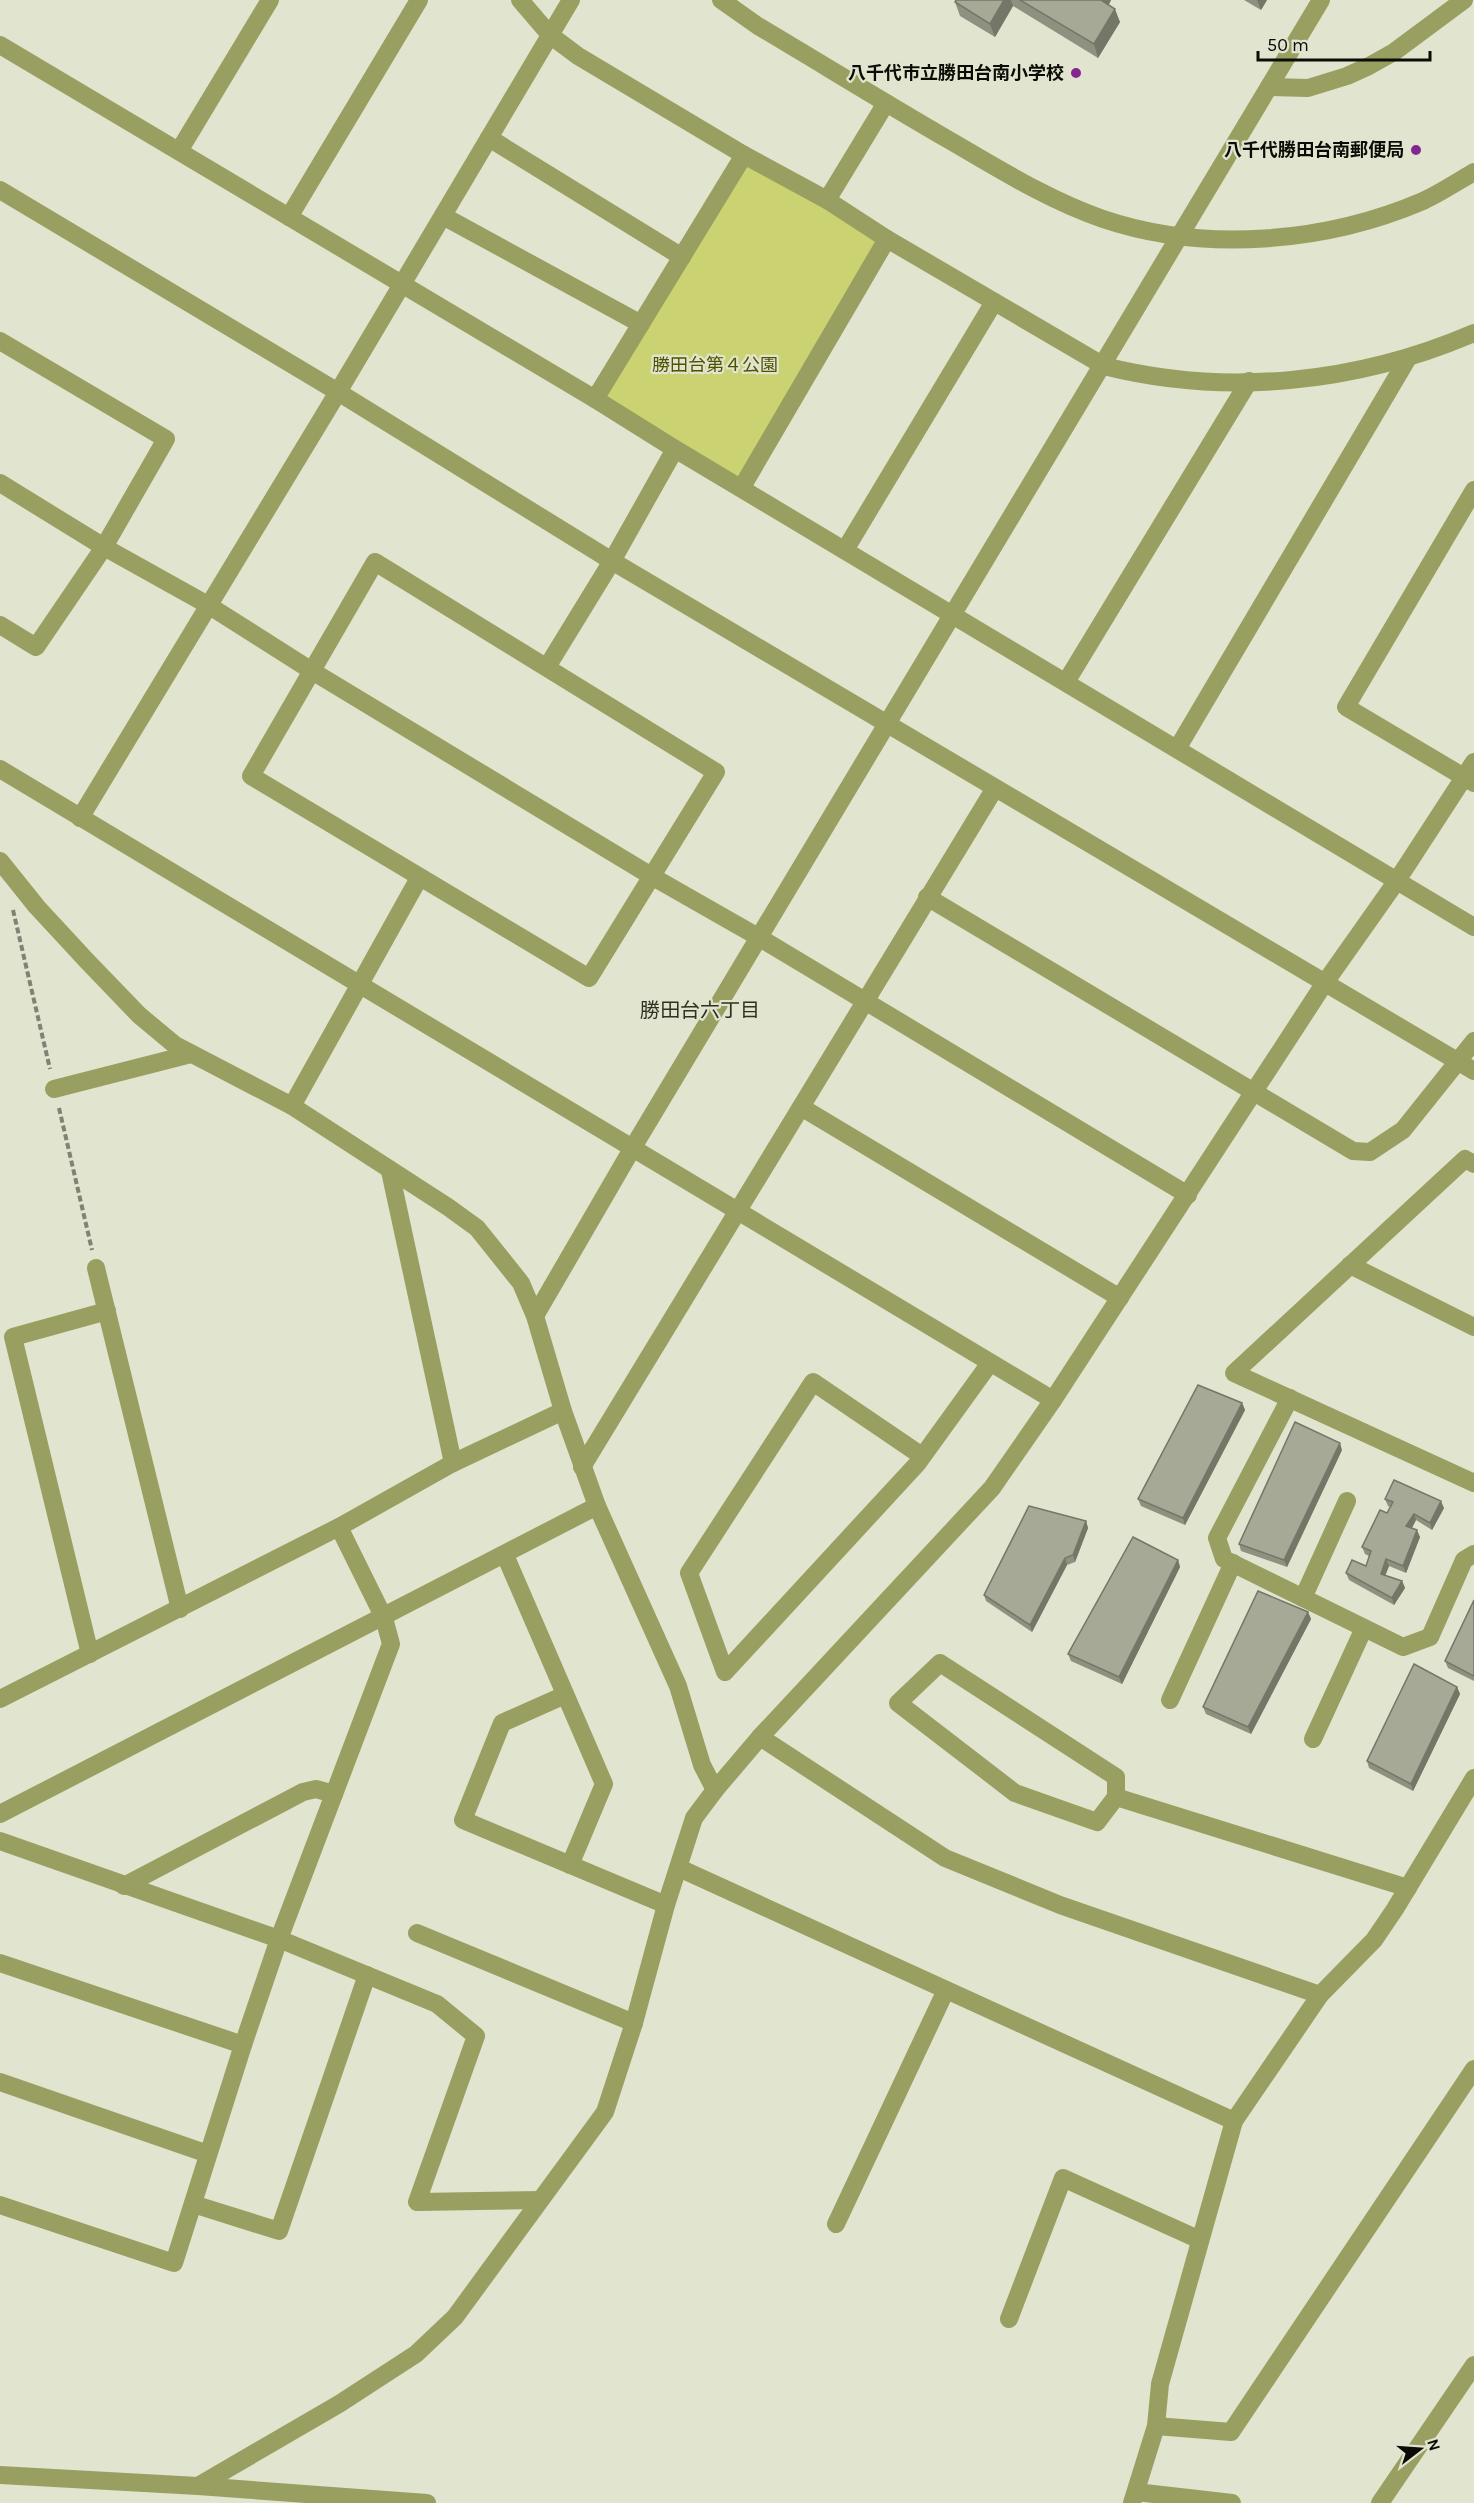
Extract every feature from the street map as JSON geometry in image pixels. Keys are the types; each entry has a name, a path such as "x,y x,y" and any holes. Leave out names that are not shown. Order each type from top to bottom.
{"street":[{"path":"179,151 270,0"},
{"path":"289,217 419,0"},
{"path":"520,0 550,35 578,56 744,155 827,200 1104,366 1170,380 1289,381 1325,376 1408,358 1474,333"},
{"path":"80,818 338,392 571,0"},
{"path":"721,0 759,26 886,103 1035,190 1104,219 1139,229 1179,235 1256,238 1343,228 1424,200 1474,172"},
{"path":"535,1316 632,1149 1104,366 1179,235 1321,0"},
{"path":"1269,87 1308,88 1358,71 1394,52 1464,0"},
{"path":"0,45 1474,927"},
{"path":"827,200 886,103"},
{"path":"489,138 682,256"},
{"path":"595,399 744,155"},
{"path":"0,190 338,392 612,561 1474,1071"},
{"path":"443,216 641,324"},
{"path":"742,487 887,238"},
{"path":"845,550 994,302"},
{"path":"0,341 166,439 104,547 36,647 0,626"},
{"path":"1177,749 1408,358"},
{"path":"1066,682 1249,381"},
{"path":"547,666 612,561 675,449"},
{"path":"0,483 104,547 208,606 653,877 760,938 1188,1194"},
{"path":"1469,781 1346,707 1474,490"},
{"path":"375,562 547,666 716,772 589,978 251,776 375,562"},
{"path":"198,2486 339,2404 416,2354 455,2317 605,2112 634,2023 666,1905 694,1818 760,1737 992,1488 1053,1400 1324,984 1469,781 1474,762"},
{"path":"0,769 1053,1400"},
{"path":"582,1467 994,788"},
{"path":"0,861 37,907 138,1015 175,1045 292,1106 477,1228 521,1283 535,1316 562,1411 582,1467 597,1506 678,1686 702,1765 715,1790"},
{"path":"292,1106 419,878"},
{"path":"927,897 1353,1151 1370,1152 1403,1130 1474,1041"},
{"path":"54,1089 191,1054"},
{"path":"801,1107 1120,1298"},
{"path":"1474,1164 1465,1159 1234,1372 1474,1483"},
{"path":"390,1170 453,1463"},
{"path":"1350,1265 1474,1327"},
{"path":"96,1268 180,1609"},
{"path":"90,1654 13,1337 107,1311"},
{"path":"922,1456 813,1382 689,1573 725,1672 917,1464 990,1363"},
{"path":"1290,1398 1217,1538 1224,1559 1404,1647 1430,1637 1464,1560 1474,1554"},
{"path":"0,1699 339,1527 453,1463 562,1411"},
{"path":"1303,1598 1347,1501"},
{"path":"0,1814 384,1618 597,1506"},
{"path":"0,2205 174,2263 279,1939 391,1644 384,1618 339,1527"},
{"path":"505,1555 604,1784 570,1865"},
{"path":"1170,1701 1233,1563"},
{"path":"1313,1738 1364,1628"},
{"path":"940,1663 1116,1776 1116,1797 1098,1822 1015,1793 898,1703 940,1663"},
{"path":"565,1695 502,1723 463,1820 666,1905"},
{"path":"760,1737 945,1858 1060,1905 1320,1995"},
{"path":"1232,2503 1134,2497 1156,2426 1160,2384 1234,2121 1320,1995 1374,1940 1474,1778"},
{"path":"124,1886 303,1792 316,1789 334,1794"},
{"path":"1116,1797 1408,1888"},
{"path":"0,1841 279,1939 437,2004 476,2036 417,2202 540,2200"},
{"path":"679,1868 1234,2121"},
{"path":"417,1933 634,2023"},
{"path":"0,1963 243,2045"},
{"path":"193,2204 279,2231 367,1975"},
{"path":"836,2224 946,1990"},
{"path":"1156,2426 1231,2432 1474,2069"},
{"path":"0,2082 208,2154"},
{"path":"1009,2319 1063,2178 1200,2240"},
{"path":"1380,2503 1474,2365"},
{"path":"0,2475 198,2486 427,2503"}],"path":[{"path":"12,909 96,1268"}],"green space":[{"name":"勝田台第４公園","path":"744,155 887,239 742,487 595,399"}],"building":[{"path":"956,0 1004,0 990,24 955,2"},
{"path":"1020,0 1101,0 1115,9 1094,44"},
{"path":"1198,1385 1242,1403 1183,1518 1138,1499"},
{"path":"1295,1422 1340,1443 1284,1560 1239,1544"},
{"path":"1394,1480 1441,1501 1430,1523 1414,1514 1406,1526 1417,1530 1403,1566 1386,1559 1381,1574 1402,1581 1392,1598 1346,1573 1352,1560 1366,1566 1371,1551 1362,1547 1380,1510 1387,1513 1393,1502 1385,1499"},
{"path":"1029,1506 1086,1521 1073,1555 1065,1558 1030,1625 984,1595"},
{"path":"1133,1537 1178,1560 1119,1677 1068,1654"},
{"path":"1258,1591 1308,1612 1248,1727 1203,1707"},
{"path":"1474,1600 1474,1676 1445,1661"},
{"path":"1414,1664 1457,1687 1411,1784 1367,1761"}],"place":[{"name":"八千代市立勝田台南小学校","path":"1076,73"},
{"name":"八千代勝田台南郵便局","path":"1416,150"}],"district":[{"name":"勝田台六丁目","path":"700,1010"}]}
